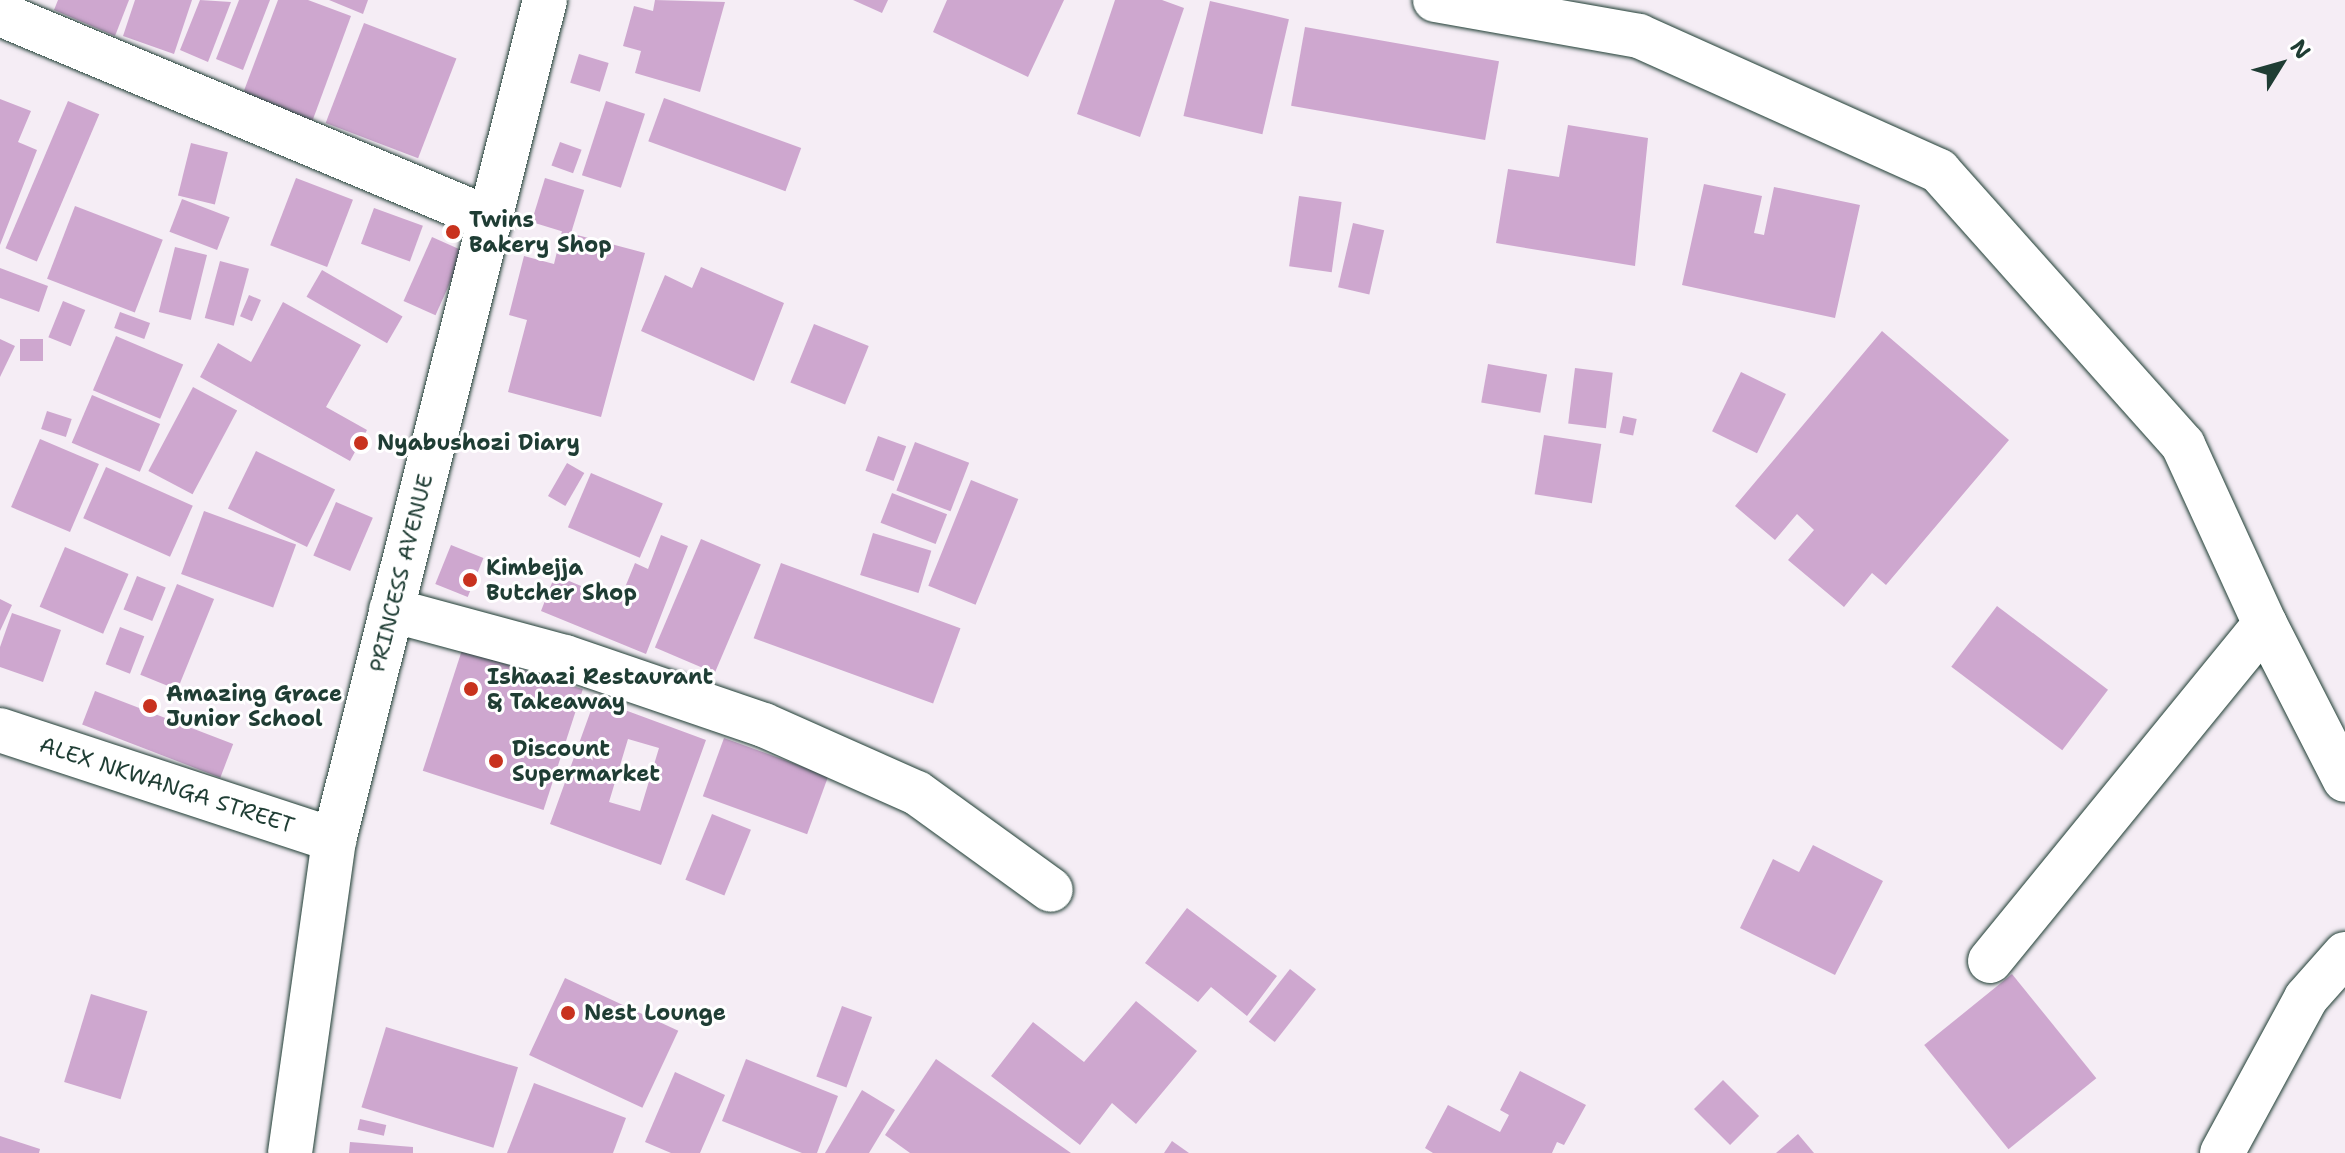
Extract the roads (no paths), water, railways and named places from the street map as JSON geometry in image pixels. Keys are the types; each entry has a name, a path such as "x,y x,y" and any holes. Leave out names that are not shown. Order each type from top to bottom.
{"street":[{"name":"PRINCESS AVENUE","path":"290,1153 334,840 545,0"},
{"path":"1435,0 1644,18 1939,171 2183,445 2265,624 2345,780"},
{"path":"0,14 490,219"},
{"path":"391,610 565,657 764,725 917,793 1051,890"},
{"path":"1990,961 2265,624"},
{"name":"ALEX NKWANGA STREET","path":"0,730 334,840"},
{"path":"2222,1153 2306,998 2345,954"}],"place":[{"name":"Twins Bakery Shop","path":"453,232"},
{"name":"Nyabushozi Diary","path":"361,443"},
{"name":"Kimbejja Butcher Shop","path":"470,580"},
{"name":"Ishaazi Restaurant & Takeaway","path":"471,689"},
{"name":"Amazing Grace Junior School","path":"150,706"},
{"name":"Discount Supermarket","path":"496,761"},
{"name":"Nest Lounge","path":"568,1013"}]}
